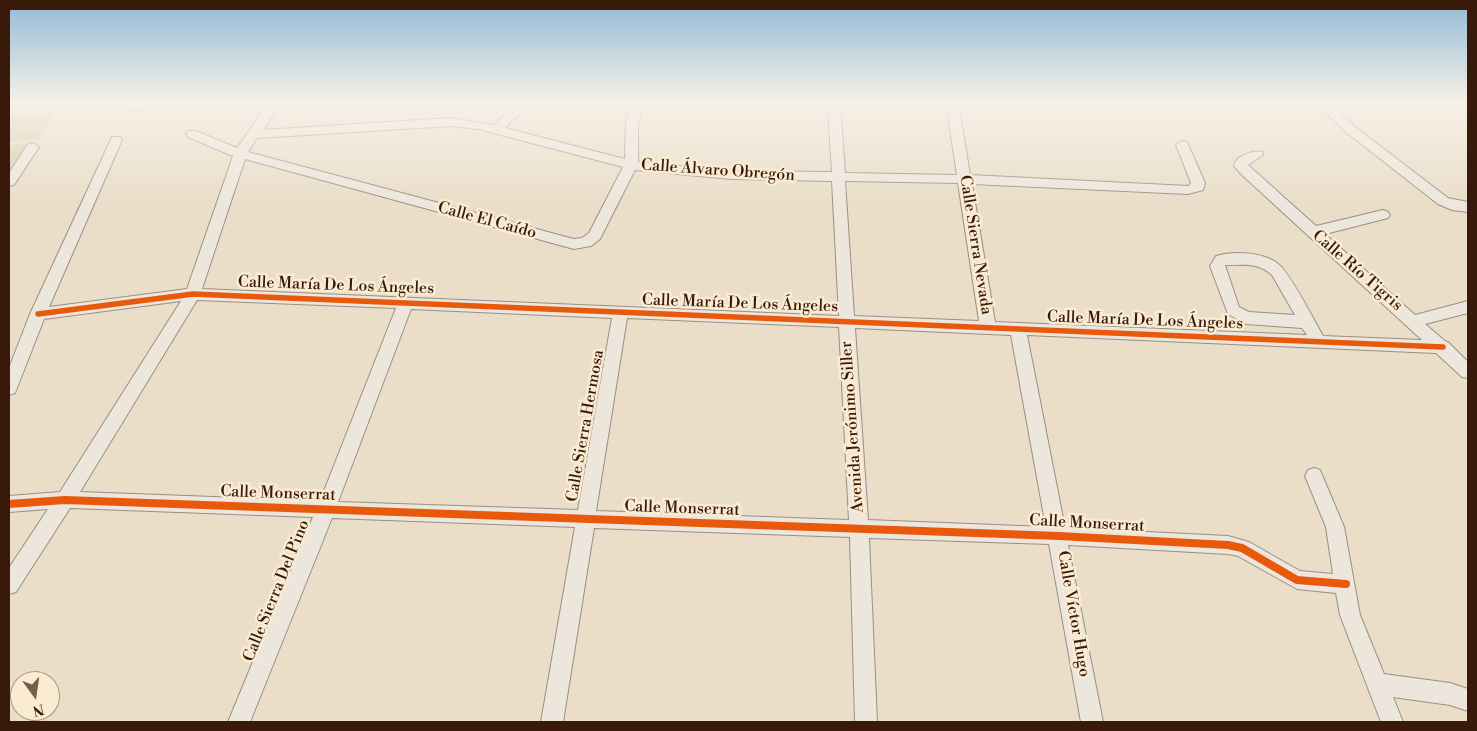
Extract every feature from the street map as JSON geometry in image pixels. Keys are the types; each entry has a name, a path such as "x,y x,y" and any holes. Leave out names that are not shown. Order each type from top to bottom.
{"street":[{"name":"Calle El Caído","path":"197,136 240,154 574,244 587,242 595,236 631,165 632,136"},
{"path":"9,585 65,500 193,294 240,154 253,136"},
{"name":"Calle Álvaro Obregón","path":"520,136 631,165 722,174 964,179 1188,190 1198,187 1198,183 1182,145"},
{"name":"Avenida Jerónimo Siller","path":"836,136 859,529 866,722"},
{"name":"Calle Sierra Nevada","path":"957,136 988,328"},
{"path":"1359,136 1443,201 1452,205 1468,207"},
{"path":"9,388 38,314 116,140"},
{"path":"9,182 33,147"},
{"name":"Calle Río Tigris","path":"1258,155 1241,162 1241,166 1246,172 1443,347 1468,372"},
{"path":"1313,232 1383,215"},
{"path":"1307,322 1246,318 1233,310 1217,266 1222,260 1261,260 1270,264 1277,270 1307,322 1318,342"},
{"name":"Calle María De Los Ángeles","path":"38,314 193,294 1443,347"},
{"name":"Calle Sierra Del Pino","path":"239,722 326,509 406,303"},
{"path":"1414,321 1468,307"},
{"name":"Calle Sierra Hermosa","path":"552,722 584,519 620,313"},
{"name":"Calle Víctor Hugo","path":"1018,329 1059,536 1092,722"},
{"path":"1314,476 1335,527 1350,616 1392,722"},
{"name":"Calle Monserrat","path":"9,504 65,500 1059,536 1234,546 1242,548 1297,580 1346,584"},
{"path":"1378,684 1450,694 1468,700"}],"shaded area":[{"path":"9,136 41,136 39,139 9,142"},
{"path":"27,143 9,173 9,145"}],"cycle path":[{"path":"38,314 193,294 1443,347"},
{"path":"9,504 65,500 1059,536 1228,545 1242,548 1297,580 1346,584"}]}
